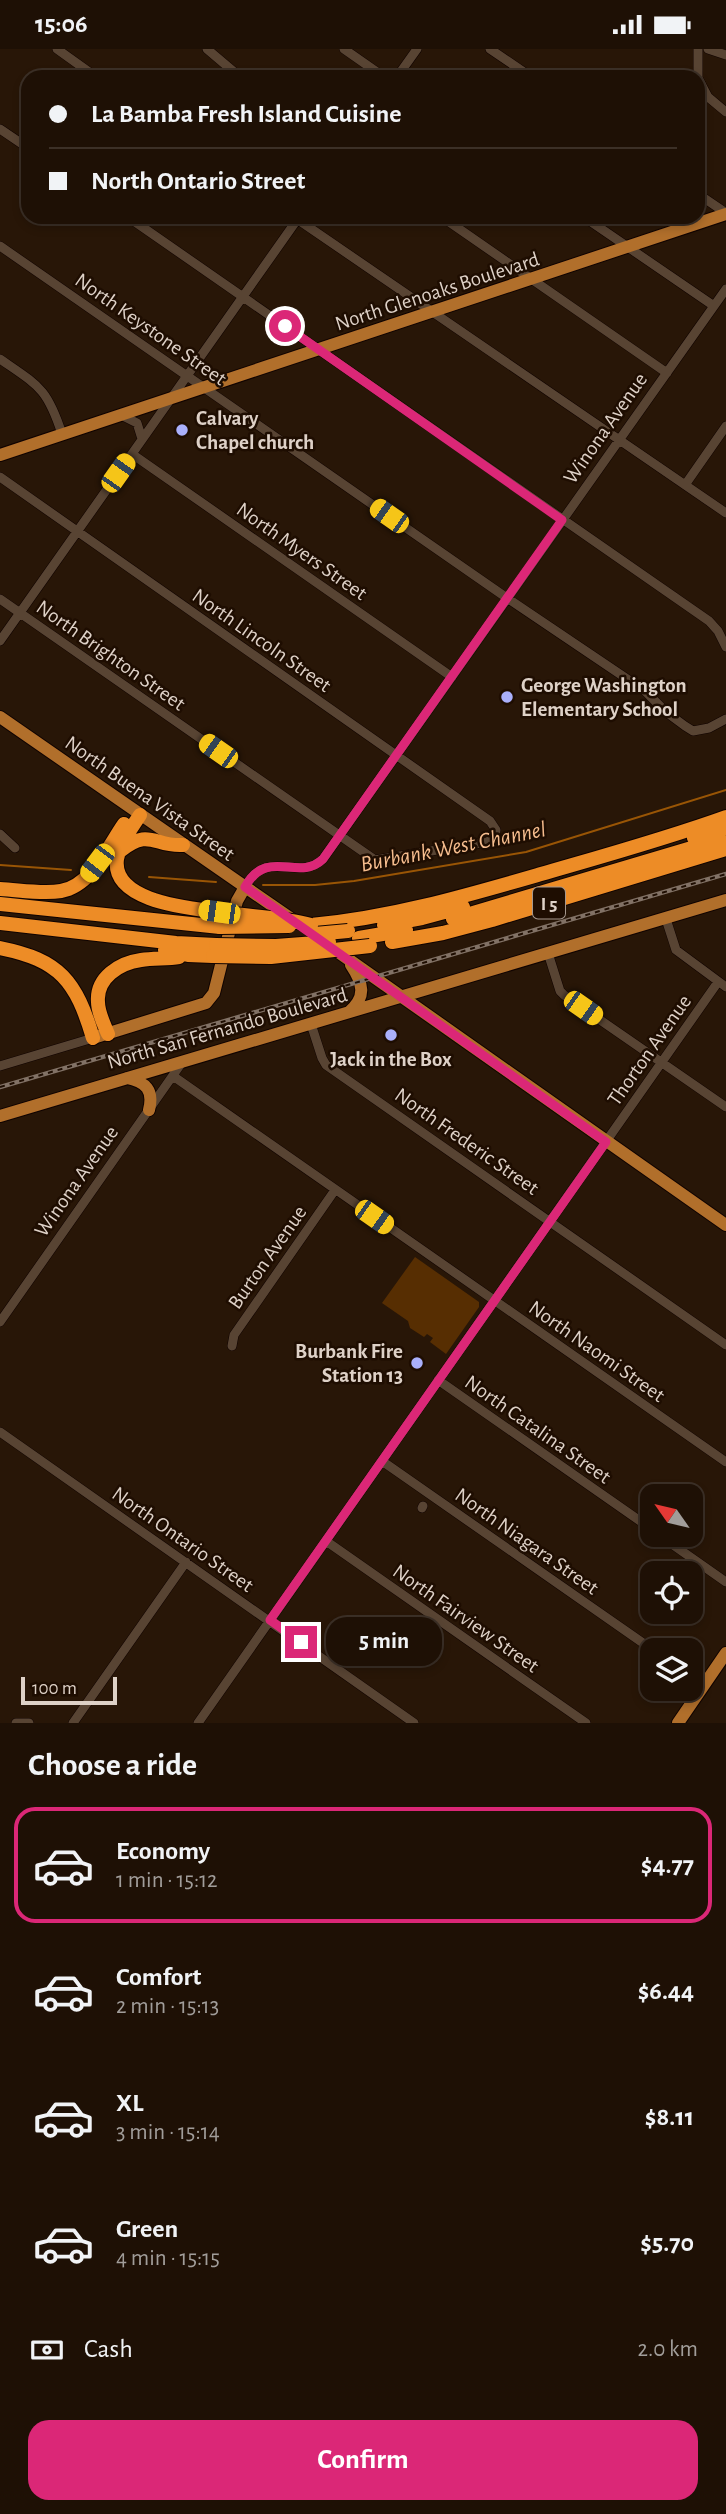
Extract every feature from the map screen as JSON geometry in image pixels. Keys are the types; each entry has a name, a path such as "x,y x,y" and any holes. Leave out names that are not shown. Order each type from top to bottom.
{"highway":[{"path":"136,813 119,852 117,866 121,879 134,892 181,906 251,917 281,917 311,925"},
{"path":"0,889 50,892 71,889 89,875 136,813"},
{"name":"I 5","path":"0,904 216,941 271,957 354,935 399,913 685,832 726,817"},
{"path":"354,935 467,906 726,828"},
{"path":"119,852 130,844 150,838 174,846 183,845"},
{"path":"0,923 176,943 261,937 354,935 444,922 726,838"},
{"name":"I 5","path":"0,931 175,951 187,955 216,941 311,925 354,935 443,933 726,849"},
{"path":"0,913 216,941"},
{"path":"0,949 32,956 60,973 79,997 100,1036"},
{"path":"100,1036 98,1003 103,980 124,964 187,955"}],"main road":[{"name":"North Glenoaks Boulevard","path":"705,220 726,213"},
{"name":"North Glenoaks Boulevard","path":"0,455 694,224"},
{"name":"North Buena Vista Street","path":"0,717 726,1224"},
{"name":"North San Fernando Boulevard","path":"100,1036 206,1003 214,993 237,901 245,887"},
{"name":"North San Fernando Boulevard","path":"0,1116 726,900"},
{"path":"347,959 360,978 363,990 359,1003 348,1013"},
{"path":"127,1078 148,1087 152,1095 149,1110"},
{"path":"678,1723 726,1653"}],"street":[{"path":"57,49 86,70"},
{"path":"207,49 232,70"},
{"path":"344,49 374,70"},
{"path":"402,70 417,49"},
{"path":"490,49 521,70"},
{"path":"698,49 698,70"},
{"path":"708,49 726,55"},
{"path":"705,91 726,112"},
{"path":"0,129 21,143"},
{"path":"705,199 726,213"},
{"path":"138,224 709,621 726,647"},
{"path":"0,641 293,224"},
{"path":"306,224 726,513"},
{"path":"452,224 667,373"},
{"path":"594,224 714,306"},
{"name":"North Keystone Street","path":"0,246 645,691 666,712 694,731 709,728 726,719"},
{"name":"Winona Avenue","path":"245,887 252,875 264,867 318,865 726,289"},
{"path":"0,359 46,395 62,434"},
{"path":"121,415 139,425 142,439"},
{"path":"685,485 726,426"},
{"name":"North Myers Street","path":"132,454 452,677"},
{"name":"North Lincoln Street","path":"0,477 490,821 495,826 496,835"},
{"name":"North Brighton Street","path":"0,599 375,860 487,842 493,840 496,835"},
{"path":"0,834 15,848"},
{"path":"666,919 673,945 680,954 722,984"},
{"path":"548,953 564,995 726,1107"},
{"name":"Thorton Avenue","path":"198,1723 662,1062 722,984"},
{"name":"North Frederic Street","path":"311,1024 321,1058 326,1065 726,1345"},
{"name":"North San Fernando Boulevard","path":"0,1066 100,1036"},
{"name":"Winona Avenue","path":"0,1322 183,1062"},
{"name":"North Naomi Street","path":"173,1076 726,1462"},
{"name":"Burton Avenue","path":"232,1346 234,1335 335,1190"},
{"name":"North Catalina Street","path":"439,1380 640,1521"},
{"name":"North Ontario Street","path":"0,1432 414,1723"},
{"name":"North Niagara Street","path":"382,1461 640,1641"},
{"name":"North Fairview Street","path":"326,1541 586,1723"},
{"path":"676,1547 726,1582"},
{"path":"73,1723 186,1562"},
{"path":"16,1723 29,1723"}],"shaded area":[{"path":"415,1257 479,1302 479,1307 446,1354 430,1342 433,1338 427,1334 424,1337 410,1328 408,1321 382,1303"}],"waterway":[{"name":"Burbank West Channel","path":"263,885 315,885 354,881 526,852 726,790"},
{"name":"Burbank West Channel","path":"0,865 71,870"},
{"name":"Burbank West Channel","path":"149,877 216,882"}],"railway":[{"path":"0,1087 726,874"}],"place":[{"name":"Calvary Chapel church","path":"182,430"},
{"name":"George Washington Elementary School","path":"507,697"},
{"name":"Jack in the Box","path":"391,1035"},
{"name":"Burbank Fire Station 13","path":"417,1363"}],"route":[{"path":"285,326 562,520 318,865 264,867 252,875 245,887 606,1142 270,1620 301,1642"}]}
